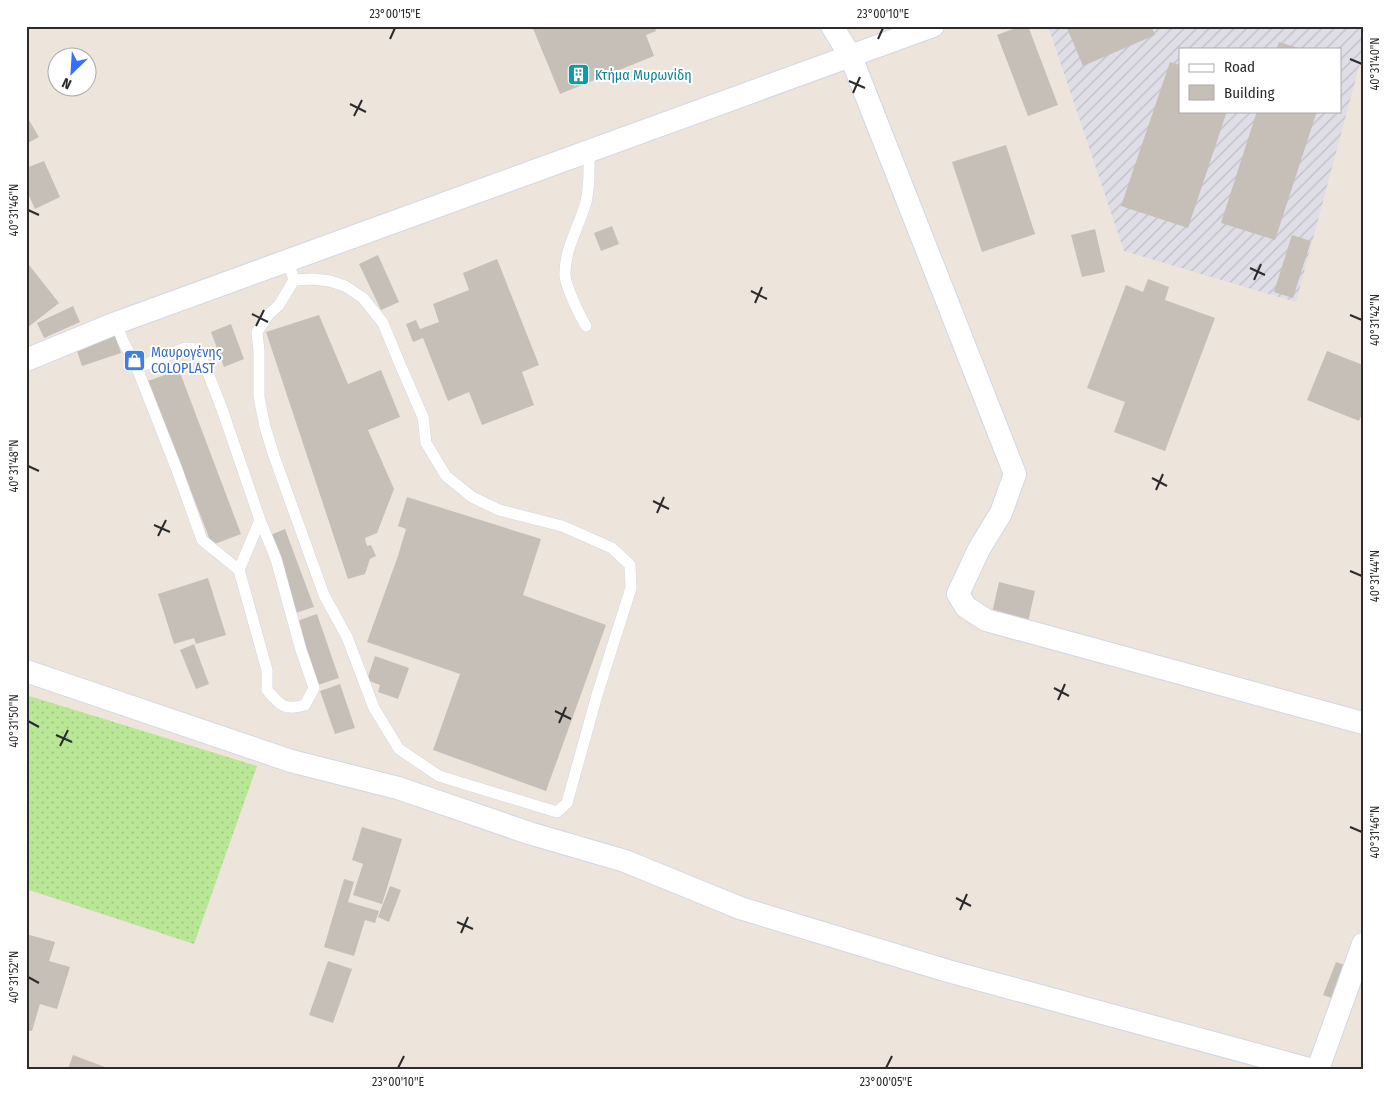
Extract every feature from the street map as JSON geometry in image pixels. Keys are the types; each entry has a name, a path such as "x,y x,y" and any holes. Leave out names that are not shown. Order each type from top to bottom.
{"street":[{"path":"832,26 851,57 1016,474 1001,514 979,549 958,594 966,608 986,620 1363,723"},
{"path":"26,360 116,324 291,271 590,152 933,26"},
{"path":"26,671 291,760 398,788 528,833 626,861 740,908 948,972 1309,1069"},
{"path":"1318,1069 1363,944"}],"lane":[{"path":"586,326 578,313 565,278 566,262 589,188 590,152"},
{"path":"291,271 313,279 330,281 345,286 362,298 383,323 423,417 426,443 446,476 472,497 498,510 562,526 612,548 630,565 631,588 597,695 567,803 557,812 439,776 399,749 374,708 347,637 324,595 274,456 265,427 259,397 257,332 268,315 279,305 291,271"},
{"path":"116,324 137,368 202,540 239,570 267,670 267,690 279,705 295,708 305,705 314,688 301,650 276,559 260,520 205,365 197,349 185,348 137,368"},
{"path":"239,570 260,520"}],"shaded area":[{"path":"1048,26 1363,26 1363,52 1296,302 1124,251"}],"green space":[{"path":"26,695 257,766 194,944 26,889"}],"building":[{"name":"Κτήμα Μυρωνίδη","path":"532,26 655,26 656,31 646,35 654,56 560,94"},
{"path":"1021,26 1028,26 1058,105 1028,116 997,35"},
{"path":"1072,26 1151,26 1155,35 1083,66 1067,28"},
{"path":"1279,42 1298,48 1277,48"},
{"path":"1170,62 1179,65 1179,112 1227,112 1188,228 1121,206"},
{"path":"1257,112 1317,112 1275,240 1221,223"},
{"path":"26,115 39,137 26,144"},
{"path":"1006,145 1035,234 982,252 952,162"},
{"path":"44,161 60,197 35,209 26,189 26,168"},
{"path":"612,226 619,244 601,251 594,233"},
{"path":"1095,229 1105,272 1082,277 1071,235"},
{"path":"1292,235 1311,241 1293,298 1274,292"},
{"path":"378,255 399,302 381,310 359,264"},
{"path":"497,259 539,365 522,372 534,405 482,425 469,392 448,401 423,338 413,342 406,324 416,320 420,329 439,322 433,304 469,290 463,273"},
{"path":"26,261 59,303 27,328 26,327"},
{"path":"1148,279 1169,287 1165,300 1215,318 1165,451 1114,432 1125,402 1087,388 1126,285 1143,292"},
{"path":"73,306 80,322 44,338 37,323"},
{"path":"319,315 348,384 381,370 400,417 368,430 394,489 377,533 365,538 367,546 371,545 376,556 370,559 365,574 348,579 266,332"},
{"path":"231,324 244,359 224,367 211,332"},
{"path":"114,332 121,353 82,366 75,345"},
{"path":"1327,351 1363,365 1363,412 1359,421 1307,400"},
{"path":"179,370 241,534 212,545 148,381"},
{"path":"407,497 541,539 523,595 606,625 546,791 433,750 460,674 367,642 406,529 398,526"},
{"path":"285,529 314,607 296,613 268,536"},
{"path":"208,578 226,635 196,644 194,638 174,644 158,594"},
{"path":"999,582 1035,591 1028,622 992,613"},
{"path":"317,614 339,678 318,685 297,621"},
{"path":"194,644 209,684 196,689 180,650"},
{"path":"375,656 409,668 398,699 378,692 380,685 367,680"},
{"path":"340,684 355,728 335,734 320,691"},
{"path":"362,827 402,839 382,904 353,895 363,864 352,860"},
{"path":"344,879 354,882 348,902 379,911 375,923 365,920 354,956 324,947"},
{"path":"390,886 401,890 389,922 378,917"},
{"path":"26,934 55,942 49,961 70,967 57,1009 40,1004 32,1031 26,1030"},
{"path":"328,961 352,969 333,1023 309,1015"},
{"path":"1336,962 1350,967 1337,1000 1323,995"},
{"path":"73,1055 110,1069 68,1069"}],"place":[{"name":"Κτήμα Μυρωνίδη","path":"579,75"},
{"name":"Μαυρογένης COLOPLAST","path":"135,360"}]}
